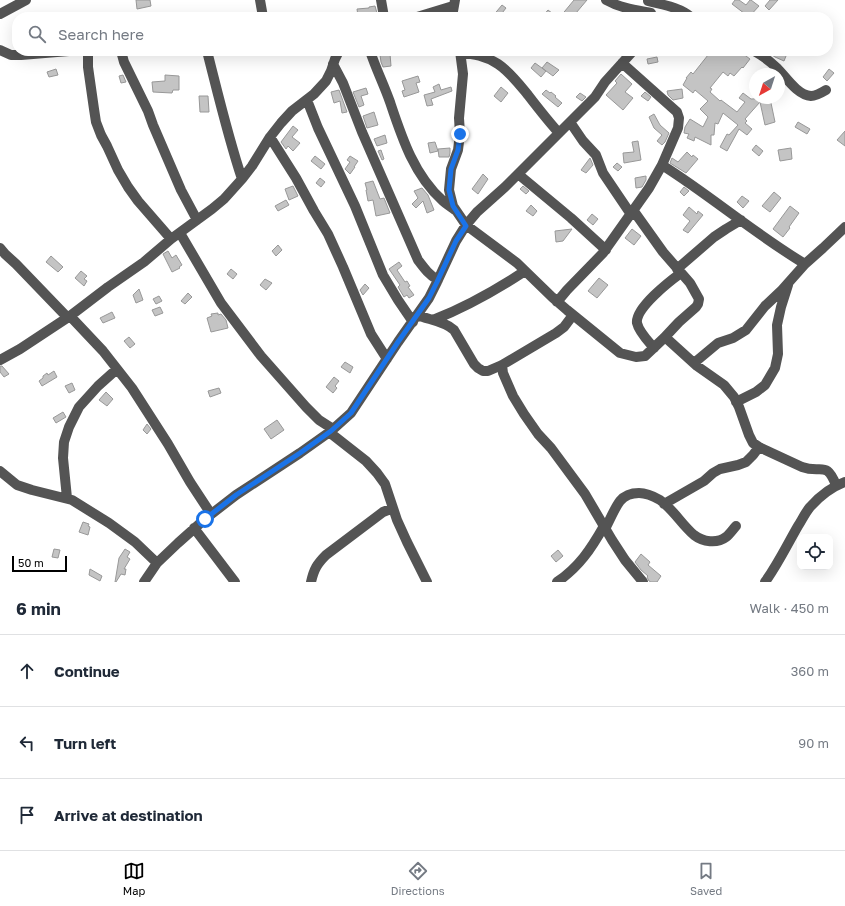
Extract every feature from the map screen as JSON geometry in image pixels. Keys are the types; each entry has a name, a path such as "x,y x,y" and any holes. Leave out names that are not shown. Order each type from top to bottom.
{"street":[{"path":"0,14 26,0"},
{"path":"260,0 262,12"},
{"path":"381,0 383,12"},
{"path":"606,0 614,5 641,12"},
{"path":"650,12 648,1 672,6 683,12"},
{"path":"430,12 454,3"},
{"path":"0,50 12,54"},
{"path":"88,56 88,67 96,122 101,135 128,187 138,201 171,239"},
{"path":"122,56 148,111 181,190 197,220"},
{"path":"208,56 214,82 242,179"},
{"path":"0,360 20,349 144,262 171,239 224,199 242,179 270,137 292,111 314,94 326,81 337,56"},
{"path":"372,56 390,101 397,125 418,171 444,202 455,210"},
{"path":"461,56 463,74 460,134 458,150 451,169 449,190 455,210 466,226 513,260 557,302 620,353 636,358 645,356 696,307 699,302 699,298 694,289 607,181 599,166 596,155 583,141 570,122"},
{"path":"480,56 497,63 506,71 518,83 559,134"},
{"path":"144,582 157,563 211,514 236,495 300,453 351,413 429,298 456,241 466,226 477,212 518,174 595,97 605,82 628,56"},
{"path":"763,56 778,69 786,80 803,93 810,96 817,95 826,90"},
{"path":"557,302 606,250 649,188 662,165 678,128 679,118 677,112 650,90 622,63"},
{"path":"334,64 418,260 424,269 432,277 438,280"},
{"path":"307,100 318,128 355,206 383,275 398,300 415,318 433,320 450,326 454,330 474,364 483,371 488,371 502,365 556,333 564,327 573,315"},
{"path":"270,137 296,178 328,234 371,334 387,359"},
{"path":"662,165 788,254 805,264"},
{"path":"518,174 571,218 606,250"},
{"path":"654,348 636,321 642,307 714,237 741,220"},
{"path":"694,363 718,343 733,338 746,330 765,306 781,291 805,264 845,227"},
{"path":"180,233 221,302 261,356 306,407 366,461 377,473 384,484 407,542 427,582"},
{"path":"0,248 103,351 144,406 211,514"},
{"path":"433,320 455,311 525,271"},
{"path":"736,402 765,386 775,368 778,354 777,325 781,307 790,281"},
{"path":"665,337 694,363 724,385 734,397 753,443 808,469 827,470 841,483 820,497 809,509 765,582"},
{"path":"502,365 503,373 513,396 524,414 585,494 620,553 643,582"},
{"path":"67,498 63,458 64,442 69,427 79,407 98,386 117,369"},
{"path":"664,504 704,481 713,473 746,462 759,447"},
{"path":"0,471 17,485 72,500 109,523 135,542 157,563"},
{"path":"562,581 580,563 620,501 624,497 632,494 640,493 651,495 660,500 694,535 701,540 719,541 726,537 736,526"},
{"path":"311,582 314,570 318,563 326,555 384,512 393,508"},
{"path":"194,528 235,582"}],"building":[{"path":"136,0 150,0 151,6 137,9"},
{"path":"574,0 587,0 577,12 564,12"},
{"path":"735,0 739,0 746,5 751,0 759,6 754,12 742,12 732,4"},
{"path":"770,0 778,0 769,10 765,6"},
{"path":"502,5 506,8 503,12 496,12"},
{"path":"375,6 377,12 357,12 357,9"},
{"path":"380,56 390,56 391,66 383,67"},
{"path":"707,56 746,56 750,59 734,76 730,73 728,76 723,72 710,88 712,89 710,92 720,101 721,100 737,112 745,102 739,98 743,93 749,98 749,104 758,104 745,119 747,121 745,123 752,129 747,135 739,129 727,151 720,147 727,134 729,135 738,125 723,113 718,124 715,123 714,135 711,135 711,145 695,137 694,141 687,138 689,134 684,133 685,127 690,119 703,127 708,117 700,109 708,101 695,90 693,93 683,85 691,72 693,74"},
{"path":"774,56 786,56 784,61"},
{"path":"657,57 658,62 648,64 647,59"},
{"path":"547,62 559,70 553,76 542,68"},
{"path":"535,63 546,71 541,77 531,68"},
{"path":"56,69 58,75 49,77 47,72"},
{"path":"829,69 834,73 827,81 823,77"},
{"path":"621,74 632,84 625,92 633,98 623,110 606,95 617,83 615,81"},
{"path":"123,75 126,82 121,83 119,76"},
{"path":"165,75 179,76 179,90 173,90 172,93 153,92 152,82 165,81"},
{"path":"418,76 420,82 416,83 419,92 404,97 402,91 405,90 402,81"},
{"path":"439,84 441,90 451,87 452,91 431,99 433,105 427,106 424,95 435,92 433,87"},
{"path":"501,87 508,93 501,102 494,96"},
{"path":"366,88 368,94 361,96 364,105 359,107 353,92"},
{"path":"682,89 683,98 673,100 668,95 667,91"},
{"path":"339,90 347,112 342,113 340,101 334,103 331,92"},
{"path":"546,90 556,96 555,97 562,103 558,107 542,94"},
{"path":"645,92 651,97 648,101 641,96"},
{"path":"580,93 586,97 582,101 576,97"},
{"path":"199,96 208,96 209,112 200,112"},
{"path":"760,104 771,104 775,122 765,125"},
{"path":"374,112 378,125 367,128 363,116"},
{"path":"654,114 660,125 669,133 662,145 657,141 662,135 654,128 649,117"},
{"path":"798,122 810,129 807,134 795,127"},
{"path":"293,126 298,130 292,137 300,143 293,151 288,146 286,149 281,142"},
{"path":"845,131 845,146 837,140"},
{"path":"385,135 387,143 377,146 374,139"},
{"path":"638,141 641,160 624,163 623,153 634,152 632,142"},
{"path":"435,142 438,151 430,153 428,143"},
{"path":"756,145 763,151 759,156 752,150"},
{"path":"450,148 449,157 439,157 438,149"},
{"path":"791,148 792,159 780,161 778,150"},
{"path":"381,150 384,159 382,160 378,151"},
{"path":"687,152 692,157 693,155 698,159 686,173 670,163 672,158 678,162"},
{"path":"315,156 325,164 321,169 311,161"},
{"path":"350,156 358,161 350,174 345,169 350,162 347,160"},
{"path":"590,158 593,165 586,173 581,170"},
{"path":"617,163 622,167 618,171 613,167"},
{"path":"483,174 488,179 478,194 472,189"},
{"path":"646,176 646,180 642,187 636,188 635,178"},
{"path":"320,178 325,182 321,187 316,183"},
{"path":"373,181 380,199 384,198 390,213 376,216 373,200 368,201 365,183"},
{"path":"293,186 298,196 289,200 285,189"},
{"path":"523,186 529,191 526,194 520,189"},
{"path":"684,187 689,191 684,196 680,192"},
{"path":"422,188 428,195 434,210 427,213 423,201 416,208 412,204 418,198 414,191"},
{"path":"774,192 781,198 770,212 762,206"},
{"path":"742,196 749,201 743,208 737,202"},
{"path":"286,200 289,205 278,211 275,206"},
{"path":"531,205 537,211 533,216 526,211"},
{"path":"790,206 799,213 783,237 773,229"},
{"path":"689,207 697,214 698,211 703,215 688,233 683,230 690,221 683,215"},
{"path":"592,214 598,219 593,225 587,220"},
{"path":"572,229 563,241 556,242 555,231"},
{"path":"632,229 641,236 634,245 625,238"},
{"path":"278,245 282,250 276,256 272,251"},
{"path":"168,251 172,258 176,255 182,265 179,267 180,268 172,272 163,254"},
{"path":"51,256 63,267 58,272 46,262"},
{"path":"399,262 402,266 397,270 405,282 407,281 410,286 408,287 414,295 409,298 407,295 404,297 398,287 400,285 389,269"},
{"path":"231,269 237,274 233,279 227,274"},
{"path":"81,271 87,276 84,279 87,281 84,286 75,278"},
{"path":"599,278 608,285 597,298 588,291"},
{"path":"265,279 272,283 266,290 260,285"},
{"path":"365,284 369,288 363,295 360,290"},
{"path":"139,289 143,300 136,303 133,295"},
{"path":"188,293 192,297 185,304 181,301"},
{"path":"159,296 162,301 156,304 153,299"},
{"path":"160,307 163,313 155,316 152,310"},
{"path":"112,312 115,318 103,323 100,318"},
{"path":"218,313 218,315 221,314 226,320 228,328 211,332 207,318 212,316 211,314"},
{"path":"129,337 135,344 130,348 124,341"},
{"path":"345,362 353,367 350,373 341,367"},
{"path":"0,366 2,366 9,374 4,377 0,372"},
{"path":"54,371 57,377 42,386 39,381 43,378 43,376"},
{"path":"334,377 339,381 335,386 337,388 333,393 326,387"},
{"path":"72,383 75,390 69,393 65,386"},
{"path":"219,388 221,393 210,397 208,391"},
{"path":"106,392 113,399 107,406 99,400"},
{"path":"63,412 66,417 56,423 53,418"},
{"path":"277,420 284,430 271,439 264,429"},
{"path":"147,424 151,429 147,434 143,430"},
{"path":"83,522 89,524 88,526 90,527 88,535 79,532"},
{"path":"54,549 60,550 58,558 52,557"},
{"path":"125,549 130,552 127,557 130,559 124,569 126,569 125,575 121,574 115,582 119,558"},
{"path":"558,550 563,556 556,562 551,556"},
{"path":"641,554 650,562 648,565 661,576 657,582 649,581 648,576 635,562"},
{"path":"90,569 102,576 100,581 89,575"}],"route":[{"path":"205,519 236,495 331,431 351,413 398,342 414,321 429,298 456,241 466,226 453,206 449,190 451,169 458,150 460,134"}]}
